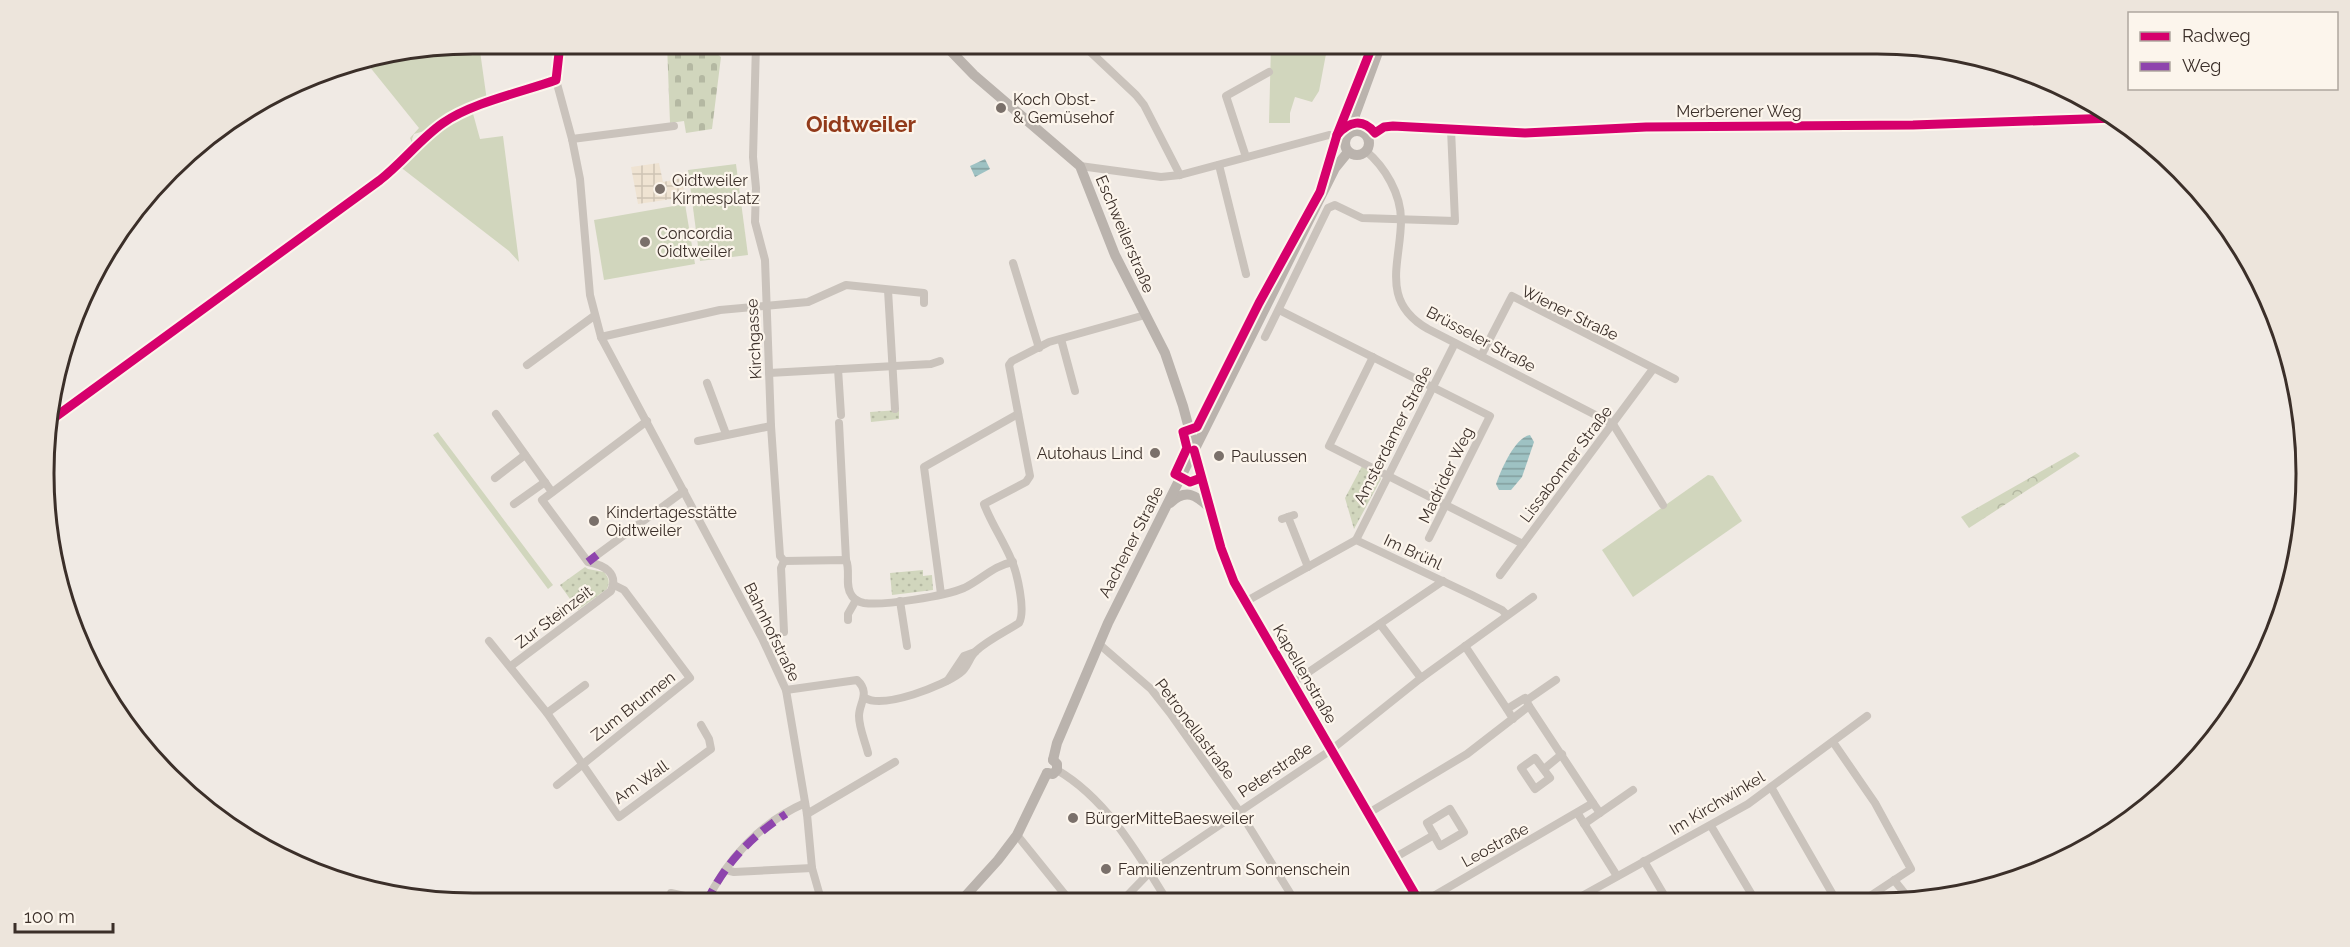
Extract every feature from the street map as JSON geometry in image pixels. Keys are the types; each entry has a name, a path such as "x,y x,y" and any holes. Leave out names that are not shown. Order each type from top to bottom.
{"main road":[{"name":"Eschweilerstraße","path":"954,54 974,75 1080,166 1115,255 1165,353 1185,412 1194,450"},
{"path":"1352,131 1363,133 1368,138 1369,145 1360,155 1348,152 1345,145 1352,131 1358,106 1377,54"},
{"name":"Aachener Straße","path":"968,893 1017,835 1052,768 1058,743 1099,644 1335,168 1348,152"},
{"path":"1185,412 1195,420 1209,420"},
{"name":"Kapellenstraße","path":"1194,450 1221,548 1234,582 1414,893"},
{"path":"1165,508 1178,496 1185,494 1198,497 1210,508"}],"street":[{"name":"Bahnhofstraße","path":"559,54 556,80 580,179 590,295 594,316 601,337 762,638 786,690 807,814 812,868 819,893"},
{"name":"Kirchgasse","path":"756,54 753,157 756,188 755,222 765,260 771,426 780,556 784,561 781,568 784,632"},
{"path":"1093,54 1137,95 1180,175"},
{"path":"1246,157 1226,96 1269,72"},
{"path":"475,108 556,80"},
{"name":"Merberener Weg","path":"1368,138 1384,128 1393,126 1525,133 1646,127 1913,125 2100,119"},
{"path":"572,139 674,126"},
{"path":"1265,338 1328,208 1335,205 1362,218 1455,221 1451,129"},
{"path":"1080,166 1161,177 1180,175 1329,135 1352,131"},
{"name":"Brüsseler Straße","path":"1366,151 1386,173 1396,194 1401,219 1396,258 1396,282 1405,309 1420,324 1613,424"},
{"path":"1219,165 1246,274"},
{"path":"1013,263 1039,348"},
{"path":"601,337 720,310 808,303 846,285 924,293 924,303"},
{"path":"888,290 895,410"},
{"name":"Wiener Straße","path":"1481,356 1512,296 1675,379"},
{"path":"1279,310 1433,386"},
{"path":"865,698 878,702 915,694 948,680 964,656 975,652 1019,623 1022,618 1022,607 1013,562 995,531 984,504 1026,482 1030,476 1009,365 1012,361 1049,342 1144,315"},
{"path":"526,365 594,316"},
{"path":"1061,339 1075,391"},
{"name":"Amsterdamer Straße","path":"1356,540 1455,343"},
{"path":"1373,357 1329,446 1523,544"},
{"path":"769,373 931,364 940,361"},
{"path":"838,369 846,560 849,590 856,600 868,603 941,594 965,587 1003,564 1013,562"},
{"name":"Lissabonner Straße","path":"1500,575 1653,369"},
{"path":"707,383 726,434"},
{"name":"Madrider Weg","path":"1429,538 1490,416 1433,386"},
{"path":"496,414 552,492 647,421"},
{"path":"941,594 924,468 1018,414"},
{"path":"1613,424 1663,505"},
{"path":"698,441 771,426"},
{"path":"495,478 525,455"},
{"path":"514,504 545,482"},
{"path":"597,555 684,491"},
{"name":"Zur Steinzeit","path":"511,666 611,591 614,585 609,570 601,564 588,562 542,500 552,492"},
{"path":"1288,517 1308,567"},
{"path":"1245,602 1356,540"},
{"name":"Im Brühl","path":"1356,540 1502,610 1507,615"},
{"path":"784,561 846,560"},
{"path":"1294,682 1443,581"},
{"name":"Zum Brunnen","path":"582,763 643,718 659,702 690,678 624,590 614,585"},
{"name":"Peterstraße","path":"1129,893 1149,872 1331,750 1421,678 1533,597"},
{"path":"848,620 848,614 856,600"},
{"path":"900,600 907,645"},
{"path":"1380,624 1421,678"},
{"name":"Zur Steinzeit","path":"489,640 547,713 582,763"},
{"name":"Petronellastraße","path":"1099,644 1151,689 1191,741 1240,812 1290,893"},
{"path":"1465,646 1513,719"},
{"path":"786,690 852,680 861,684 865,698 859,714 868,753"},
{"path":"1367,814 1467,754 1513,719 1556,680"},
{"path":"547,713 585,685"},
{"path":"1507,709 1525,698 1600,813"},
{"name":"Im Kirchwinkel","path":"1587,893 1748,804 1867,716"},
{"name":"Am Wall","path":"582,763 619,817 711,749 709,739 701,725"},
{"path":"1833,742 1875,803 1911,868 1874,893"},
{"path":"1544,769 1562,754"},
{"path":"807,814 895,762"},
{"path":"556,785 582,763"},
{"path":"1052,768 1080,785 1098,803 1162,893"},
{"path":"1771,787 1832,893"},
{"path":"1584,824 1633,790"},
{"path":"712,893 748,841 773,822 805,803"},
{"name":"Leostraße","path":"1439,893 1578,814 1593,803"},
{"path":"1450,809 1464,832 1440,846 1434,835 1427,823 1450,809"},
{"path":"1578,814 1617,876"},
{"path":"1711,826 1751,893"},
{"path":"1017,835 1064,893"},
{"path":"1394,858 1434,835"},
{"path":"1644,861 1663,893"},
{"path":"726,870 734,872 812,868"},
{"path":"1894,880 1904,892"}],"green space":[{"path":"480,54 487,101 450,117 431,129 414,134 412,139 414,148 410,138 419,128 370,67 419,58"},
{"path":"667,54 717,54 721,57 712,129 686,133 684,121 670,123"},
{"path":"1271,54 1326,54 1319,91 1312,102 1295,97 1290,113 1290,123 1269,123"},
{"path":"472,110 480,139 503,136 519,262 509,251 399,166 440,127"},
{"path":"736,164 748,255 700,261 688,170"},
{"name":"Concordia Oidtweiler","path":"685,204 695,264 604,280 594,220"},
{"path":"899,410 899,419 871,422 870,412"},
{"path":"438,432 553,585 548,589 433,435"},
{"path":"2075,452 2080,456 1969,528 1961,517"},
{"path":"1362,466 1379,474 1381,479 1354,529 1345,498"},
{"path":"1708,475 1713,476 1742,521 1633,597 1602,550"},
{"path":"585,567 604,572 608,578 608,584 607,589 578,610 560,585"},
{"path":"923,570 923,576 932,575 933,590 892,595 890,573"}],"shaded area":[{"name":"Oidtweiler Kirmesplatz","path":"659,163 663,182 682,178 685,197 638,204 631,167"}],"water":[{"path":"985,159 990,169 975,177 970,166"},
{"path":"1530,435 1534,442 1522,477 1511,490 1499,490 1496,484 1509,455 1524,437"}],"marked path":[{"path":"588,562 597,555"},
{"path":"711,893 739,853 761,832 786,814"}],"cycle path":[{"path":"59,414 380,180 443,123 482,104 556,80 559,54"},
{"path":"1201,478 1190,482 1175,474 1187,448 1183,432 1197,427 1259,303 1320,192 1337,135 1369,54"},
{"path":"1337,135 1346,127 1356,123 1366,125 1375,133 1384,127 1393,126 1525,133 1646,127 1913,125 2100,119"},
{"path":"1194,450 1221,548 1234,582 1414,893"}],"place":[{"name":"Koch Obst- & Gemüsehof","path":"1001,108"},
{"name":"Oidtweiler Kirmesplatz","path":"660,189"},
{"name":"Concordia Oidtweiler","path":"645,242"},
{"name":"Autohaus Lind","path":"1155,453"},
{"name":"Paulussen","path":"1219,456"},
{"name":"Kindertagesstätte Oidtweiler","path":"594,521"},
{"name":"BürgerMitteBaesweiler","path":"1073,818"},
{"name":"Familienzentrum Sonnenschein","path":"1106,869"}],"district":[{"name":"Oidtweiler","path":"861,124"}]}
